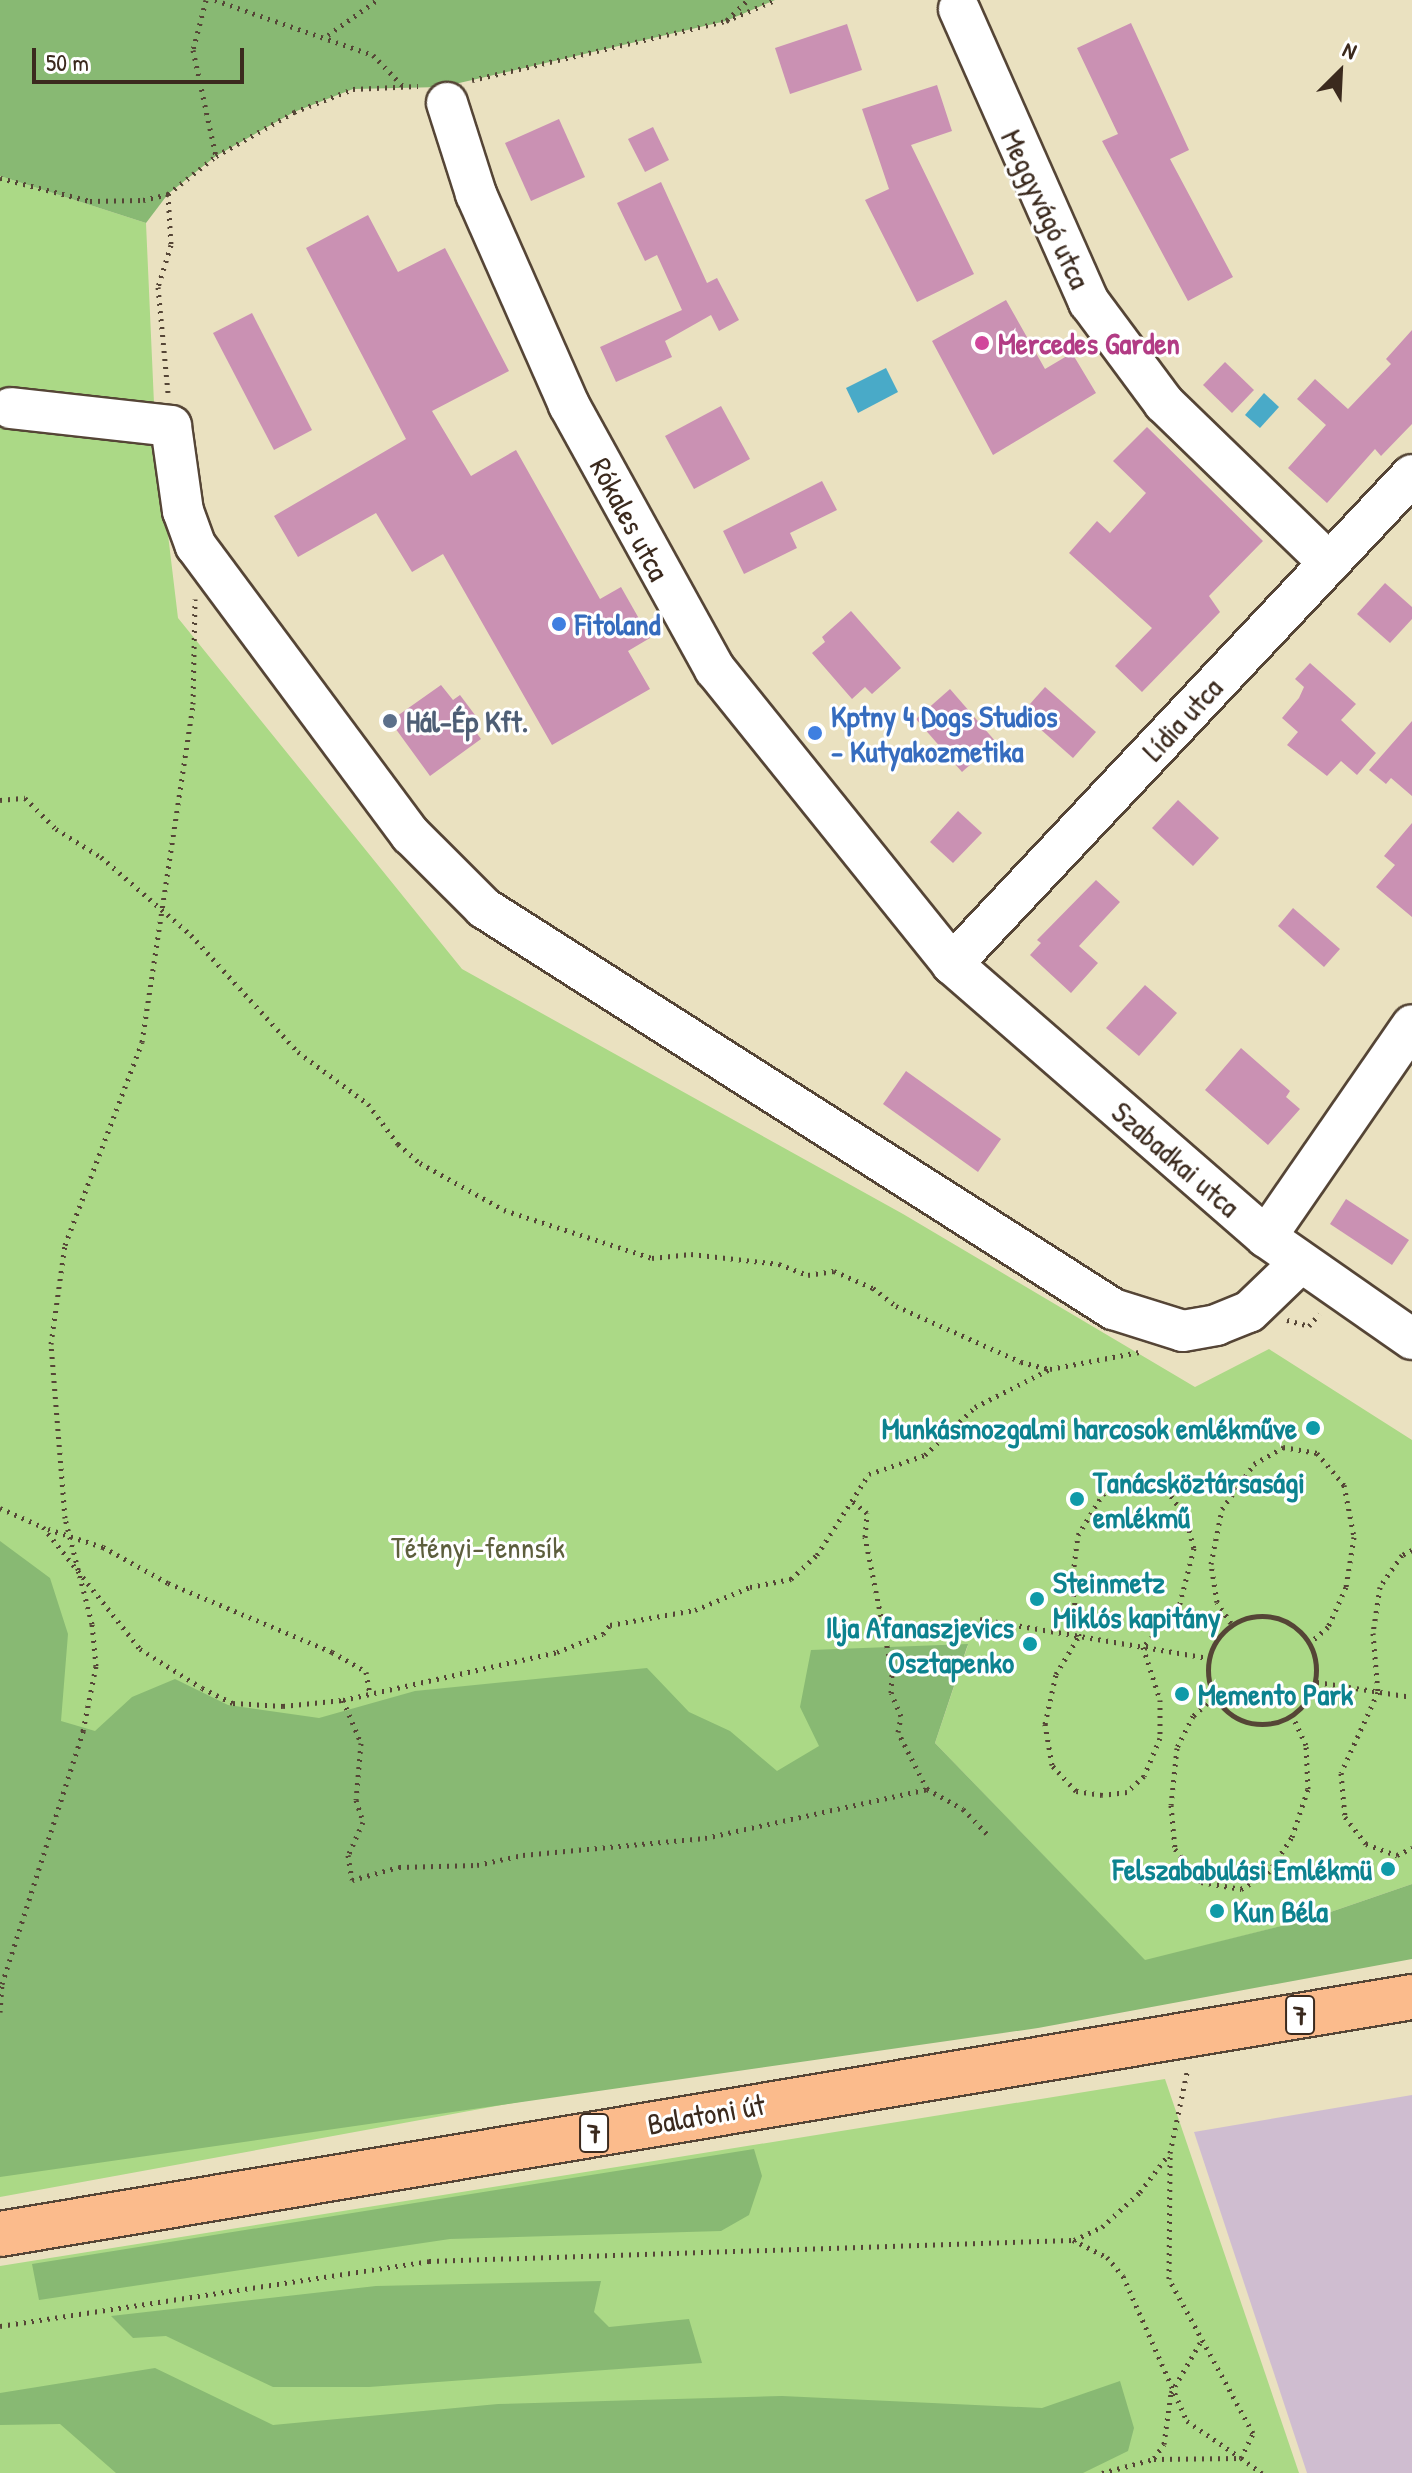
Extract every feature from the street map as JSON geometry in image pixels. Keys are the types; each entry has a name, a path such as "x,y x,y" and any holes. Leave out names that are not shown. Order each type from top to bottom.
{"main road":[{"name":"Balatoni út","path":"0,2234 1412,1997"}],"street":[{"name":"Meggyvágó utca","path":"959,9 1089,302 1164,403 1329,563"},
{"name":"Rókales utca","path":"452,93 476,194 569,405 675,602 715,669 952,964"},
{"path":"11,408 171,426 183,511 196,546 411,835 484,908 1113,1309 1183,1331 1249,1312 1300,1263"},
{"name":"Lídia utca","path":"952,964 1412,475"},
{"name":"Szabadkai utca","path":"952,964 1266,1237 1412,1339"},
{"path":"1266,1237 1412,1025"}],"path":[{"path":"206,0 193,50 216,156"},
{"path":"0,178 112,203 168,194 216,156 294,112 353,89 402,86 373,55 327,35 215,0"},
{"path":"327,35 377,0"},
{"path":"726,21 748,0"},
{"path":"452,93 726,21 775,0"},
{"path":"168,194 171,245 158,287 171,426"},
{"path":"0,2012 2,1984 92,1696 96,1666 92,1624 76,1572 70,1538 51,1344 69,1233 142,1042 164,917 193,704 196,546"},
{"path":"0,800 25,798 56,829 101,857 164,917 191,935 298,1052 368,1104 398,1144 420,1163 504,1210 652,1258 691,1254 779,1264 808,1275 834,1271 873,1288 896,1306 1021,1362 1050,1369"},
{"path":"43,1527 140,1649 202,1688 233,1703 283,1706 343,1700 557,1652 603,1634 610,1625 695,1610 750,1587 791,1579 817,1555 850,1499 869,1474 925,1455 975,1407 1050,1369 1134,1354 1183,1331"},
{"path":"1231,1623 1217,1602 1211,1564 1222,1509 1254,1464 1283,1447 1317,1453 1344,1485 1354,1537 1346,1587 1328,1627 1311,1642"},
{"path":"1126,1485 1151,1485 1171,1496 1185,1515 1194,1548 1179,1607 1143,1647 1160,1700 1160,1738 1144,1776 1127,1792 1076,1791 1052,1765 1045,1724 1056,1674 1079,1636 1072,1582 1078,1535 1103,1494 1126,1485"},
{"path":"850,1499 867,1513 865,1537 892,1671 891,1693 901,1716 898,1732 927,1789 963,1809 987,1834"},
{"path":"0,1508 70,1538 103,1547 168,1583 332,1652 366,1672 370,1694"},
{"path":"1412,1550 1402,1555 1380,1587 1373,1633 1378,1692 1341,1773 1345,1817 1366,1844 1397,1855 1412,1848"},
{"path":"1272,1614 1311,1642 1317,1682 1293,1717 1245,1724 1213,1698 1207,1658 1231,1623 1272,1614"},
{"path":"980,1619 1207,1658"},
{"path":"1317,1682 1412,1697"},
{"path":"1213,1698 1193,1716 1177,1748 1171,1805 1175,1849 1201,1882 1241,1889 1268,1873 1292,1837 1308,1789 1306,1745 1293,1717"},
{"path":"343,1700 361,1743 356,1800 363,1822 348,1855 352,1880 399,1867 477,1865 523,1855 705,1838 927,1789"},
{"path":"1200,2070 1185,2073 1170,2153 1169,2279 1200,2343 1238,2397 1253,2433 1241,2458"},
{"path":"0,2326 429,2261 1073,2240 1102,2227 1140,2192 1170,2153"},
{"path":"1073,2240 1107,2257 1123,2276 1171,2393 1187,2421 1262,2473"},
{"path":"1154,2459 1164,2444 1171,2393 1200,2343"},
{"path":"1102,2473 1154,2459 1241,2458"}],"shaded area":[{"path":"1412,2095 1412,2473 1307,2473 1194,2132"}],"green space":[{"path":"0,0 775,0 726,21 442,87 353,89 294,112 216,156 168,194 146,223 0,176"},
{"name":"Tétényi-fennsík","path":"0,176 146,223 155,426 178,618 462,969 903,1214 1195,1387 1269,1349 1412,1440 1412,1884 1313,1918 1145,1961 935,1743 968,1645 710,2067 0,2197"},
{"path":"0,1541 50,1578 68,1634 61,1721 95,1731 132,1697 175,1679 228,1705 319,1718 415,1691 647,1668 689,1712 730,1731 777,1771 819,1746 800,1707 811,1650 968,1644 935,1743 1145,1960 1313,1918 1412,1884 1412,1959 1038,2028 0,2177"},
{"path":"1165,2079 1299,2473 0,2473 0,2266"},
{"path":"754,2149 762,2176 749,2215 721,2231 450,2239 39,2300 32,2264"},
{"path":"601,2281 594,2312 609,2327 689,2319 702,2363 369,2387 273,2387 166,2336 133,2338 111,2316 376,2286"},
{"path":"155,2368 273,2425 498,2404 782,2396 1042,2408 1120,2381 1134,2428 1128,2451 1083,2473 116,2473 60,2424 0,2425 0,2393"}],"water":[{"path":"886,368 898,392 858,413 846,388"},
{"path":"1264,393 1279,407 1260,428 1245,415"}],"building":[{"path":"1131,23 1189,150 1170,159 1233,277 1188,301 1102,141 1118,134 1077,48"},
{"path":"847,24 862,70 790,94 775,48"},
{"path":"937,85 952,131 911,145 974,274 917,302 865,200 889,189 862,109"},
{"path":"559,119 585,177 531,201 505,143"},
{"path":"653,127 669,160 645,172 628,139"},
{"path":"661,182 707,283 717,278 739,320 719,331 711,315 665,341 672,357 616,382 600,347 682,310 657,255 645,261 617,203"},
{"path":"368,215 398,272 445,248 509,371 432,411 471,476 516,450 600,599 621,587 650,638 628,651 650,689 552,745 443,554 412,572 376,513 298,557 274,516 406,439 306,248"},
{"path":"1006,300 1045,369 1072,353 1096,393 993,455 932,341"},
{"path":"252,313 312,430 274,450 213,333"},
{"path":"1412,330 1412,424 1381,456 1375,449 1327,503 1288,468 1326,425 1297,399 1315,379 1348,409 1391,364 1386,359"},
{"path":"1225,362 1254,390 1232,413 1203,385"},
{"path":"721,406 750,459 694,489 665,436"},
{"path":"1147,427 1263,541 1209,596 1220,612 1142,692 1115,666 1152,628 1069,553 1097,521 1110,533 1146,493 1113,461"},
{"path":"822,481 837,510 790,533 797,548 744,574 723,531"},
{"path":"1385,583 1412,607 1412,619 1390,643 1357,614"},
{"path":"851,611 901,668 872,694 865,687 852,699 812,653 825,642 822,637"},
{"path":"1310,663 1356,704 1341,720 1376,753 1357,775 1341,761 1327,776 1287,745 1298,732 1282,718 1304,687 1295,679"},
{"path":"441,685 453,700 460,695 478,719 470,724 481,739 430,776 390,721"},
{"path":"1045,687 1096,732 1073,758 1022,713"},
{"path":"950,689 996,742 962,772 916,719"},
{"path":"1412,721 1412,796 1391,778 1386,784 1369,770"},
{"path":"1178,800 1219,838 1193,866 1152,828"},
{"path":"958,811 982,833 953,863 930,842"},
{"path":"1412,823 1412,917 1376,887 1395,865 1384,856"},
{"path":"1096,880 1120,902 1079,946 1098,963 1071,993 1030,955 1041,943 1037,940"},
{"path":"1293,908 1340,949 1324,967 1278,926"},
{"path":"1145,985 1177,1013 1139,1056 1106,1028"},
{"path":"1241,1048 1290,1091 1286,1097 1300,1109 1268,1145 1205,1090"},
{"path":"906,1071 1001,1139 978,1172 883,1104"},
{"path":"1346,1199 1409,1240 1392,1265 1330,1224"}],"place":[{"name":"Mercedes Garden","path":"982,343"},
{"name":"Fitoland","path":"559,624"},
{"name":"Hál-Ép Kft.","path":"390,721"},
{"name":"Kptny 4 Dogs Studios - Kutyakozmetika","path":"815,733"},
{"name":"Munkásmozgalmi harcosok emlékműve","path":"1313,1428"},
{"name":"Tanácsköztársasági emlékmű","path":"1077,1499"},
{"name":"Steinmetz Miklós kapitány","path":"1037,1599"},
{"name":"Ilja Afanaszjevics Osztapenko","path":"1030,1644"},
{"name":"Memento Park","path":"1182,1694"},
{"name":"Felszababulási Emlékmü","path":"1388,1869"},
{"name":"Kun Béla","path":"1217,1911"}]}
